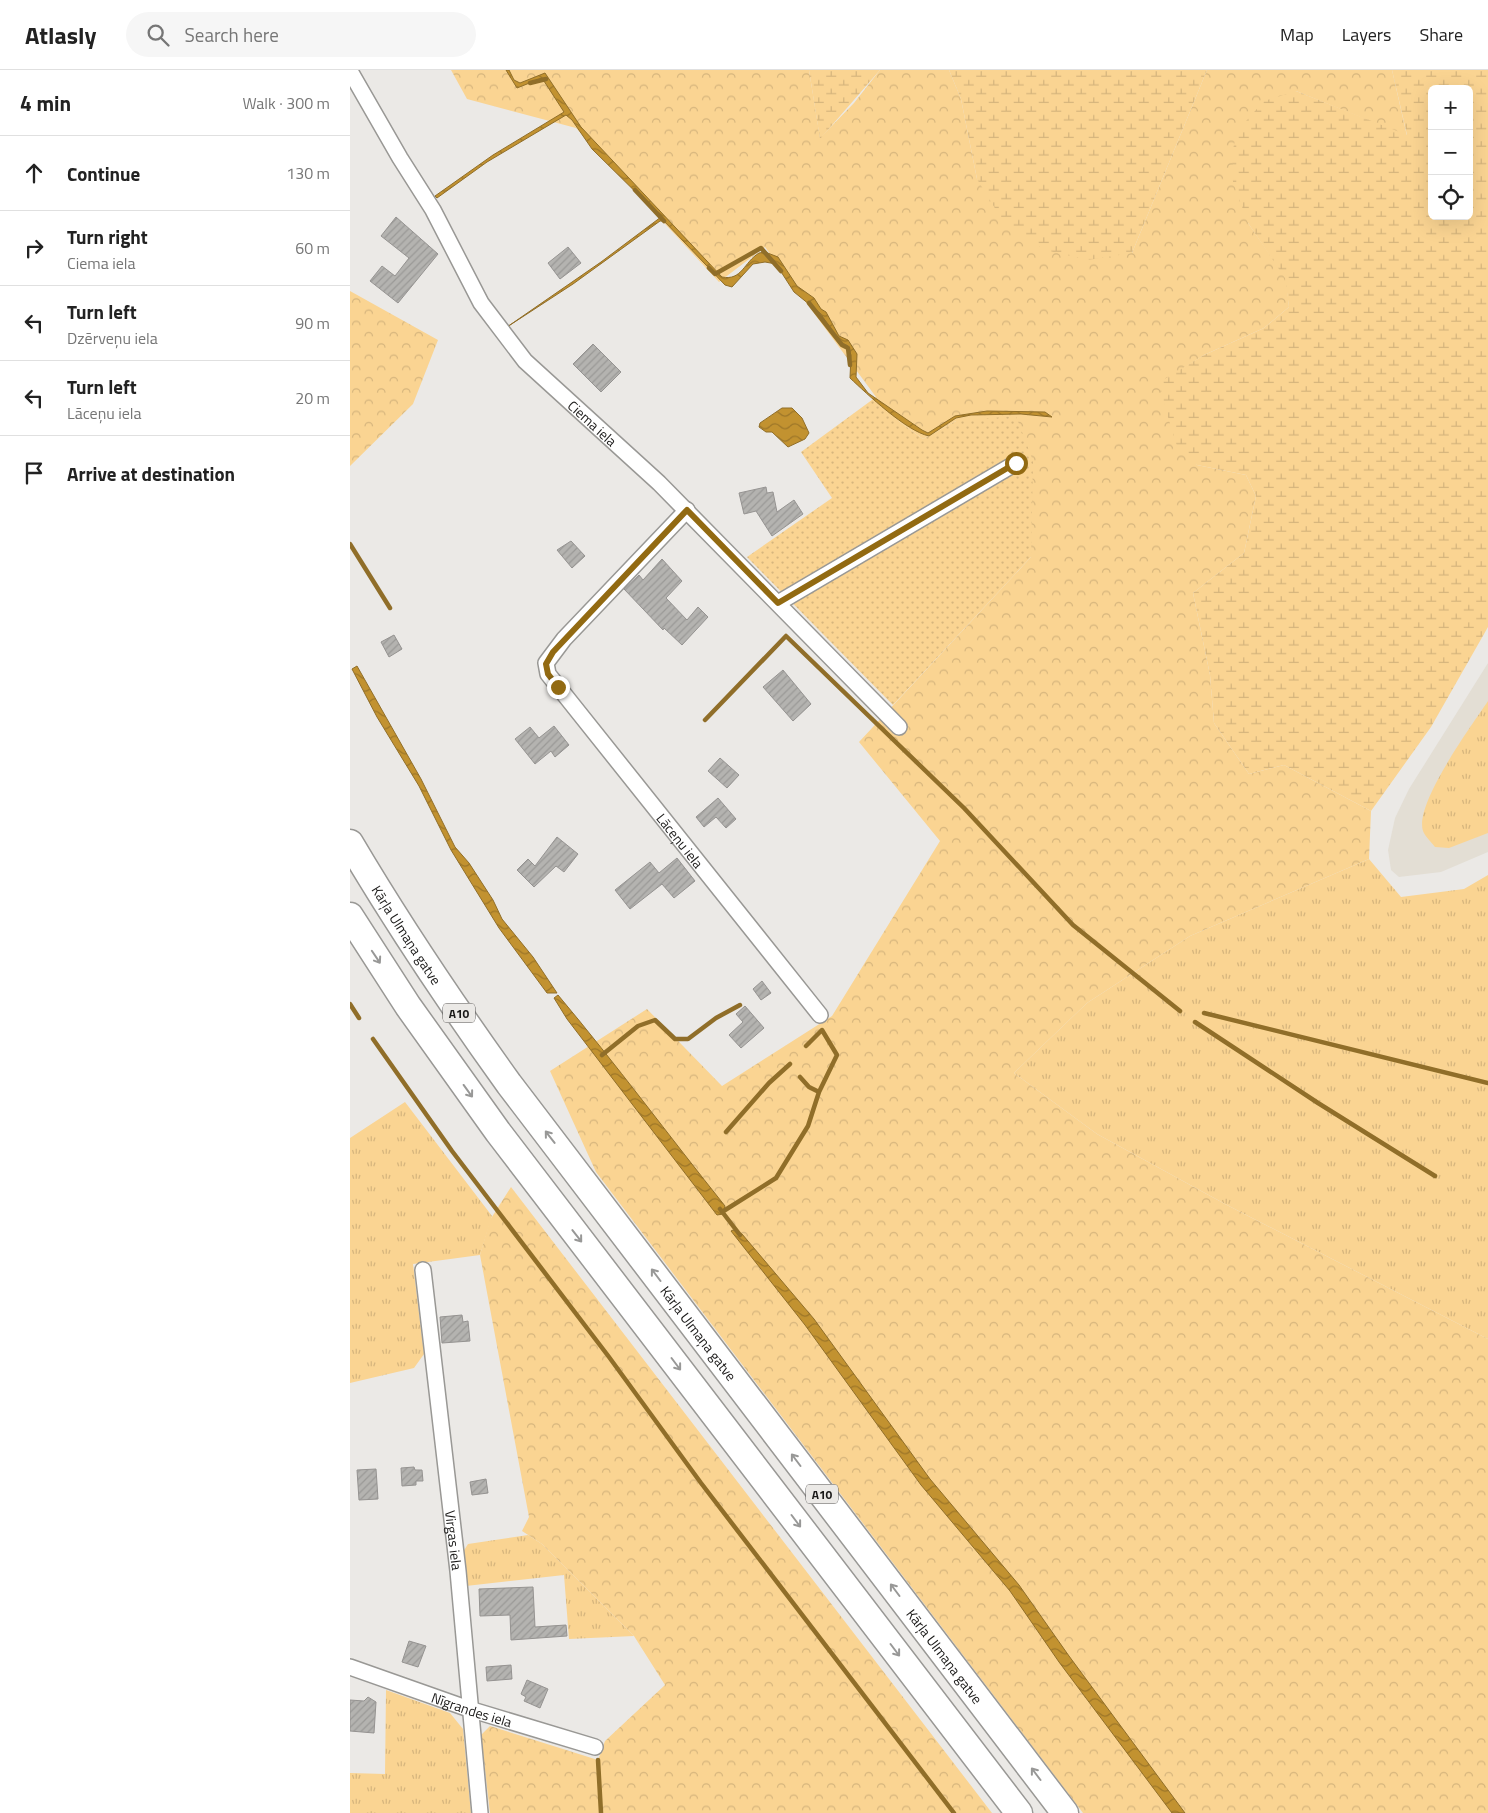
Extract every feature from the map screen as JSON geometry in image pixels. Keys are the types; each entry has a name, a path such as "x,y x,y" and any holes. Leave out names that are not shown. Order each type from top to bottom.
{"highway":[{"name":"Kārļa Ulmaņa gatve","path":"350,843 386,905 441,989 509,1084 1065,1813"},
{"name":"A10","path":"350,916 445,1060 514,1154 1019,1813"}],"street":[{"name":"Ciema iela","path":"350,71 400,158 433,210 481,303 504,336 525,361 687,510 899,727"},
{"path":"778,603 1016,463"},
{"name":"Lāceņu iela","path":"687,510 564,639 546,664 548,674 820,1015"},
{"name":"Virgas iela","path":"423,1270 458,1571 469,1709 480,1813"},
{"name":"Nīgrandes iela","path":"350,1667 469,1709 595,1747"}],"shaded area":[{"path":"1488,663 1488,852 1441,872 1399,877 1391,870 1388,850 1395,818 1409,789"}],"green space":[{"path":"451,70 809,70 820,138 854,103 880,70 949,70 961,99 977,179 1132,253 1207,70 1392,70 1407,136 1296,91 1248,223 1286,278 1289,307 1264,328 1204,355 1159,384 1197,465 1246,475 1256,496 1244,553 1193,593 1210,675 1214,723 1249,774 1284,765 1371,811 1369,859 1190,936 1087,1003 1014,1073 1097,1134 1225,1204 1488,1339 1488,1813 1083,1813 596,1172 550,1071 647,1009 722,1086 832,1016 940,841 859,742 1031,557 956,421 923,439 901,423 876,397 765,247 719,282 576,128 467,99"},
{"path":"809,70 880,70 820,139"},
{"path":"949,70 1207,70 1132,253 1088,260 1045,250 1004,223 977,179 961,99"},
{"path":"1392,70 1488,70 1488,627 1431,727 1371,811 1284,765 1249,774 1214,723 1210,675 1193,593 1244,553 1256,496 1246,475 1197,465 1176,444 1158,383 1204,355 1264,328 1289,307 1285,278 1248,223 1233,182 1232,154 1237,131 1264,101 1296,91 1407,135"},
{"path":"350,291 438,340 413,404 350,466"},
{"path":"876,397 901,423 923,439 956,421 1016,416 1033,461 1031,557 893,705 747,557 832,498 801,452"},
{"path":"1488,701 1488,833 1449,848 1435,847 1423,831 1423,819 1427,803 1446,765"},
{"path":"1369,859 1401,897 1464,889 1488,875 1488,1339 1225,1204 1097,1134 1014,1073 1087,1003 1190,936"},
{"path":"405,1102 492,1216 480,1255 413,1264 424,1354 414,1368 350,1383 350,1138"},
{"path":"511,1187 992,1813 490,1813 481,1735 490,1726 598,1760 605,1741 665,1685 634,1636 542,1544 522,1531 529,1517 480,1255 490,1220"},
{"path":"528,1535 542,1544 634,1636 569,1639 564,1575 466,1586 463,1552 468,1544"},
{"path":"386,1690 450,1713 463,1729 471,1813 350,1813 350,1773 385,1774"}],"water":[{"path":"506,70 509,70 514,80 520,83 545,73 581,127 722,277 739,274 759,253 765,252 778,257 797,286 814,298 821,309 826,312 839,336 848,340 857,354 856,377 868,393 922,430 928,433 955,416 987,411 1045,412 1052,417 1021,414 971,415 956,418 929,436 920,433 898,420 850,378 851,355 848,346 840,342 820,313 794,292 776,264 765,262 753,264 732,287 725,285 664,221 660,221 573,284 507,327 601,262 661,217 592,149 572,120 566,115 487,162 437,198 435,196 493,155 564,112 542,78 517,88"},
{"path":"782,408 792,408 802,418 809,433 805,439 788,447 772,432 766,432 759,427 760,423"},
{"path":"357,666 421,779 455,847 469,863 493,900 502,919 533,957 557,993 547,993 499,928 451,850 419,786 377,717 352,669"},
{"path":"558,995 725,1206 723,1214 717,1215 567,1019 554,998"},
{"path":"731,1231 742,1234 814,1319 930,1479 1019,1585 1185,1813 1172,1813 1059,1662 1010,1591 921,1485 805,1325"}],"building":[{"path":"396,217 438,254 398,303 370,281 382,266 395,276 409,258 381,236"},
{"path":"568,247 581,263 560,279 548,263"},
{"path":"593,344 621,372 601,392 573,364"},
{"path":"766,487 767,493 773,492 777,512 794,500 803,514 772,536 756,511 744,514 739,493"},
{"path":"571,541 585,556 572,568 557,550"},
{"path":"662,559 682,581 666,598 687,620 698,607 708,617 682,645 664,628 663,630 624,589 639,575 643,580"},
{"path":"394,635 402,649 389,657 381,642"},
{"path":"783,670 811,704 793,721 763,687"},
{"path":"554,726 569,745 555,757 551,751 535,764 515,739 530,727 539,738"},
{"path":"720,758 739,775 727,788 708,771"},
{"path":"718,798 736,819 726,828 716,817 704,827 696,817"},
{"path":"557,837 578,854 564,872 556,866 534,887 517,870 528,859 535,866"},
{"path":"677,858 695,881 674,898 662,884 630,909 615,890 650,862 659,873"},
{"path":"762,981 771,993 761,1000 753,989"},
{"path":"745,1006 764,1028 741,1048 729,1035 743,1022 736,1014"},
{"path":"462,1315 463,1322 468,1321 470,1341 442,1343 440,1317"},
{"path":"414,1467 415,1470 422,1470 423,1481 416,1481 416,1485 402,1486 401,1468"},
{"path":"376,1469 378,1499 359,1500 357,1470"},
{"path":"486,1479 488,1493 472,1495 470,1482"},
{"path":"533,1587 535,1627 566,1625 567,1636 511,1640 510,1615 480,1616 479,1589"},
{"path":"409,1641 426,1646 418,1667 402,1662"},
{"path":"511,1665 512,1679 487,1681 486,1667"},
{"path":"527,1680 548,1689 540,1708 524,1701 526,1697 521,1694"},
{"path":"368,1697 376,1702 374,1733 350,1731 350,1700 364,1701"}],"waterway":[{"path":"530,83 546,79"},
{"path":"635,190 664,221"},
{"path":"709,268 715,274 761,248 781,271"},
{"path":"809,303 842,345 848,348 850,365"},
{"path":"350,544 390,608"},
{"path":"705,720 786,636 964,808 1073,925 1180,1011"},
{"path":"350,1004 359,1018"},
{"path":"602,1055 638,1026 655,1020 675,1039 688,1039 716,1018 740,1005"},
{"path":"1204,1013 1488,1083"},
{"path":"1195,1022 1318,1103 1435,1176"},
{"path":"722,1212 776,1178 808,1126 819,1092 837,1055 822,1030 806,1046"},
{"path":"373,1039 452,1151 609,1357 701,1483 954,1813"},
{"path":"726,1132 769,1083 790,1064"},
{"path":"800,1077 809,1087 819,1092"},
{"path":"720,1209 740,1235"},
{"path":"598,1760 601,1813"}],"route":[{"path":"558,687 548,674 546,664 553,652 687,510 778,603 1016,463"}]}
